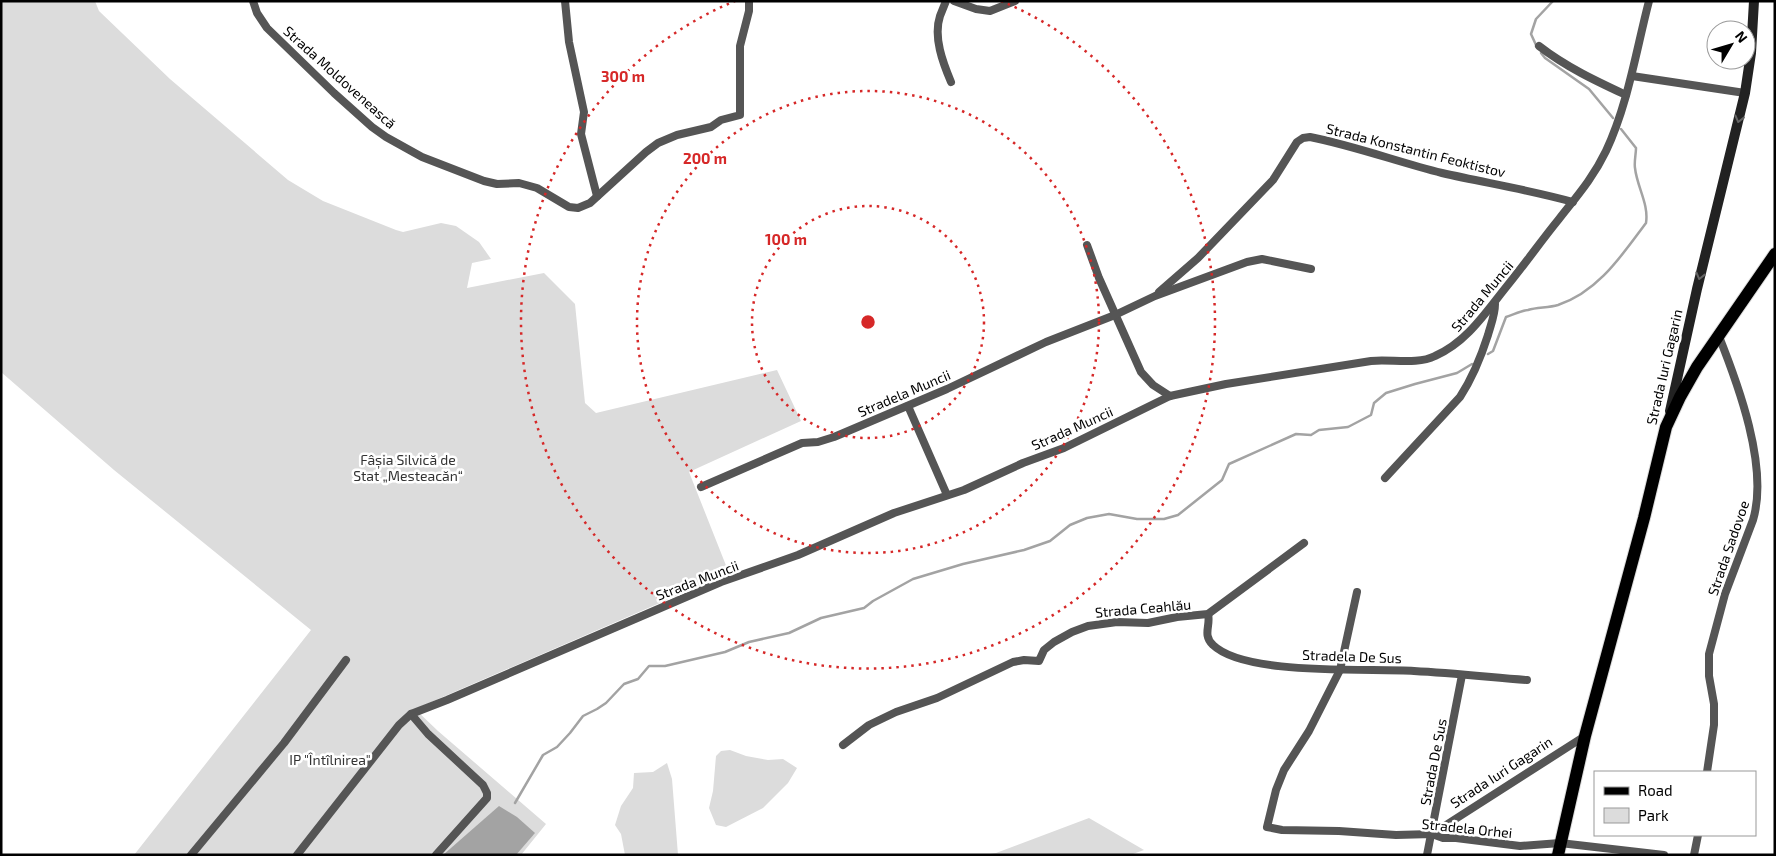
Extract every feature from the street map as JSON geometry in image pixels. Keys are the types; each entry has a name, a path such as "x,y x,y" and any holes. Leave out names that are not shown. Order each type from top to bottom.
{"main road":[{"path":"1666,427 1680,397 1718,334 1775,254"},
{"name":"Strada Iuri Gagarin","path":"1559,849 1586,736 1644,518 1666,427"}],"street":[{"name":"Strada Moldovenească","path":"253,1 259,17 275,35 372,127 402,147 422,158 491,183 519,183 537,188 569,207 578,208 590,203 658,143 677,134 711,127 721,120 740,115 740,46 749,11 749,1"},
{"path":"565,1 569,42 584,112 581,134 597,196"},
{"path":"946,1 940,16 938,36 944,65 951,82"},
{"path":"954,1 976,9 990,11 1015,1"},
{"name":"Strada Muncii","path":"411,714 721,582 798,555 894,513 964,490 1064,448 1170,396 1226,384 1362,362 1389,359 1420,362 1446,351 1460,341 1495,304 1589,182 1619,118 1632,76 1649,1"},
{"name":"Strada Iuri Gagarin","path":"1666,427 1697,289 1745,93 1752,53 1754,1"},
{"path":"1539,46 1556,59 1595,81 1626,95"},
{"path":"1632,76 1745,93"},
{"name":"Strada Konstantin Feoktistov","path":"1155,296 1203,253 1273,180 1294,145 1300,140 1310,137 1442,173 1537,192 1573,202"},
{"path":"1087,245 1099,278 1141,372 1153,385 1170,396"},
{"name":"Stradela Muncii","path":"701,486 791,447 834,437 908,406 1046,342 1115,315 1155,296 1256,260 1272,260 1311,269"},
{"path":"1385,478 1460,397 1468,385 1493,321 1495,304"},
{"name":"Strada Sadovoe","path":"1707,771 1714,725 1714,704 1709,676 1710,654 1726,594 1754,520 1759,491 1756,458 1738,385 1718,334"},
{"path":"908,406 947,495"},
{"name":"Strada Ceahlău","path":"843,745 870,725 896,712 937,698 1013,662 1039,660 1044,650 1054,642 1081,628 1117,622 1148,623 1177,617 1208,614 1304,543"},
{"path":"1340,670 1357,592"},
{"name":"Stradela De Sus","path":"1208,614 1208,639 1218,649 1252,662 1340,670 1405,670 1527,680"},
{"path":"191,855 284,742 346,660"},
{"name":"Stradela Orhei","path":"1340,670 1310,732 1284,770 1276,790 1267,827 1282,830 1396,835 1432,834 1443,838 1520,846 1664,855"},
{"name":"Strada De Sus","path":"1426,855 1432,834 1462,675"},
{"path":"297,855 399,725 411,714 428,734 483,785 487,793 487,798 436,855"},
{"name":"Strada Iuri Gagarin","path":"1432,834 1586,736"},
{"path":"1694,855 1698,836"}],"green space":[{"name":"Fâșia Silvică de Stat „Mesteacăn“","path":"1,1 95,1 99,11 170,79 288,180 323,201 396,230 403,232 441,223 456,226 479,242 491,259 472,263 467,288 544,273 575,304 585,403 596,413 777,370 801,421 689,472 729,573 415,709 546,824 521,855 134,855 311,630 114,470 1,372"},
{"path":"730,750 746,756 768,760 783,759 797,768 788,783 763,808 726,827 716,825 709,808 713,791 716,756 721,751"},
{"path":"667,763 672,779 678,855 625,855 621,834 615,825 621,806 633,788 634,773 653,772"},
{"path":"1089,818 1144,850 1130,855 983,855 996,853"}],"shaded area":[{"path":"499,806 517,817 535,833 516,855 443,855"}],"waterway":[{"path":"1536,45 1531,34 1536,19 1553,1"},
{"path":"1541,53 1545,58 1589,89 1613,118"},
{"path":"1488,354 1493,351 1506,317 1535,308 1558,305 1585,291 1597,282 1618,260 1646,223 1646,209 1635,168 1636,148 1621,129"},
{"path":"515,803 543,755 557,747 583,716 606,703 624,684 638,679 649,666 665,666 725,652 749,642 789,633 821,618 864,608 913,579 963,564 1024,550 1050,541 1070,525 1087,518 1109,514 1137,519 1164,519 1178,515 1222,480 1229,464 1296,434 1311,435 1319,430 1348,427 1371,415 1374,403 1386,393 1457,373 1472,364"}],"park label":[{"name":"IP \"Întîlnirea\"","path":"330,759"}]}
